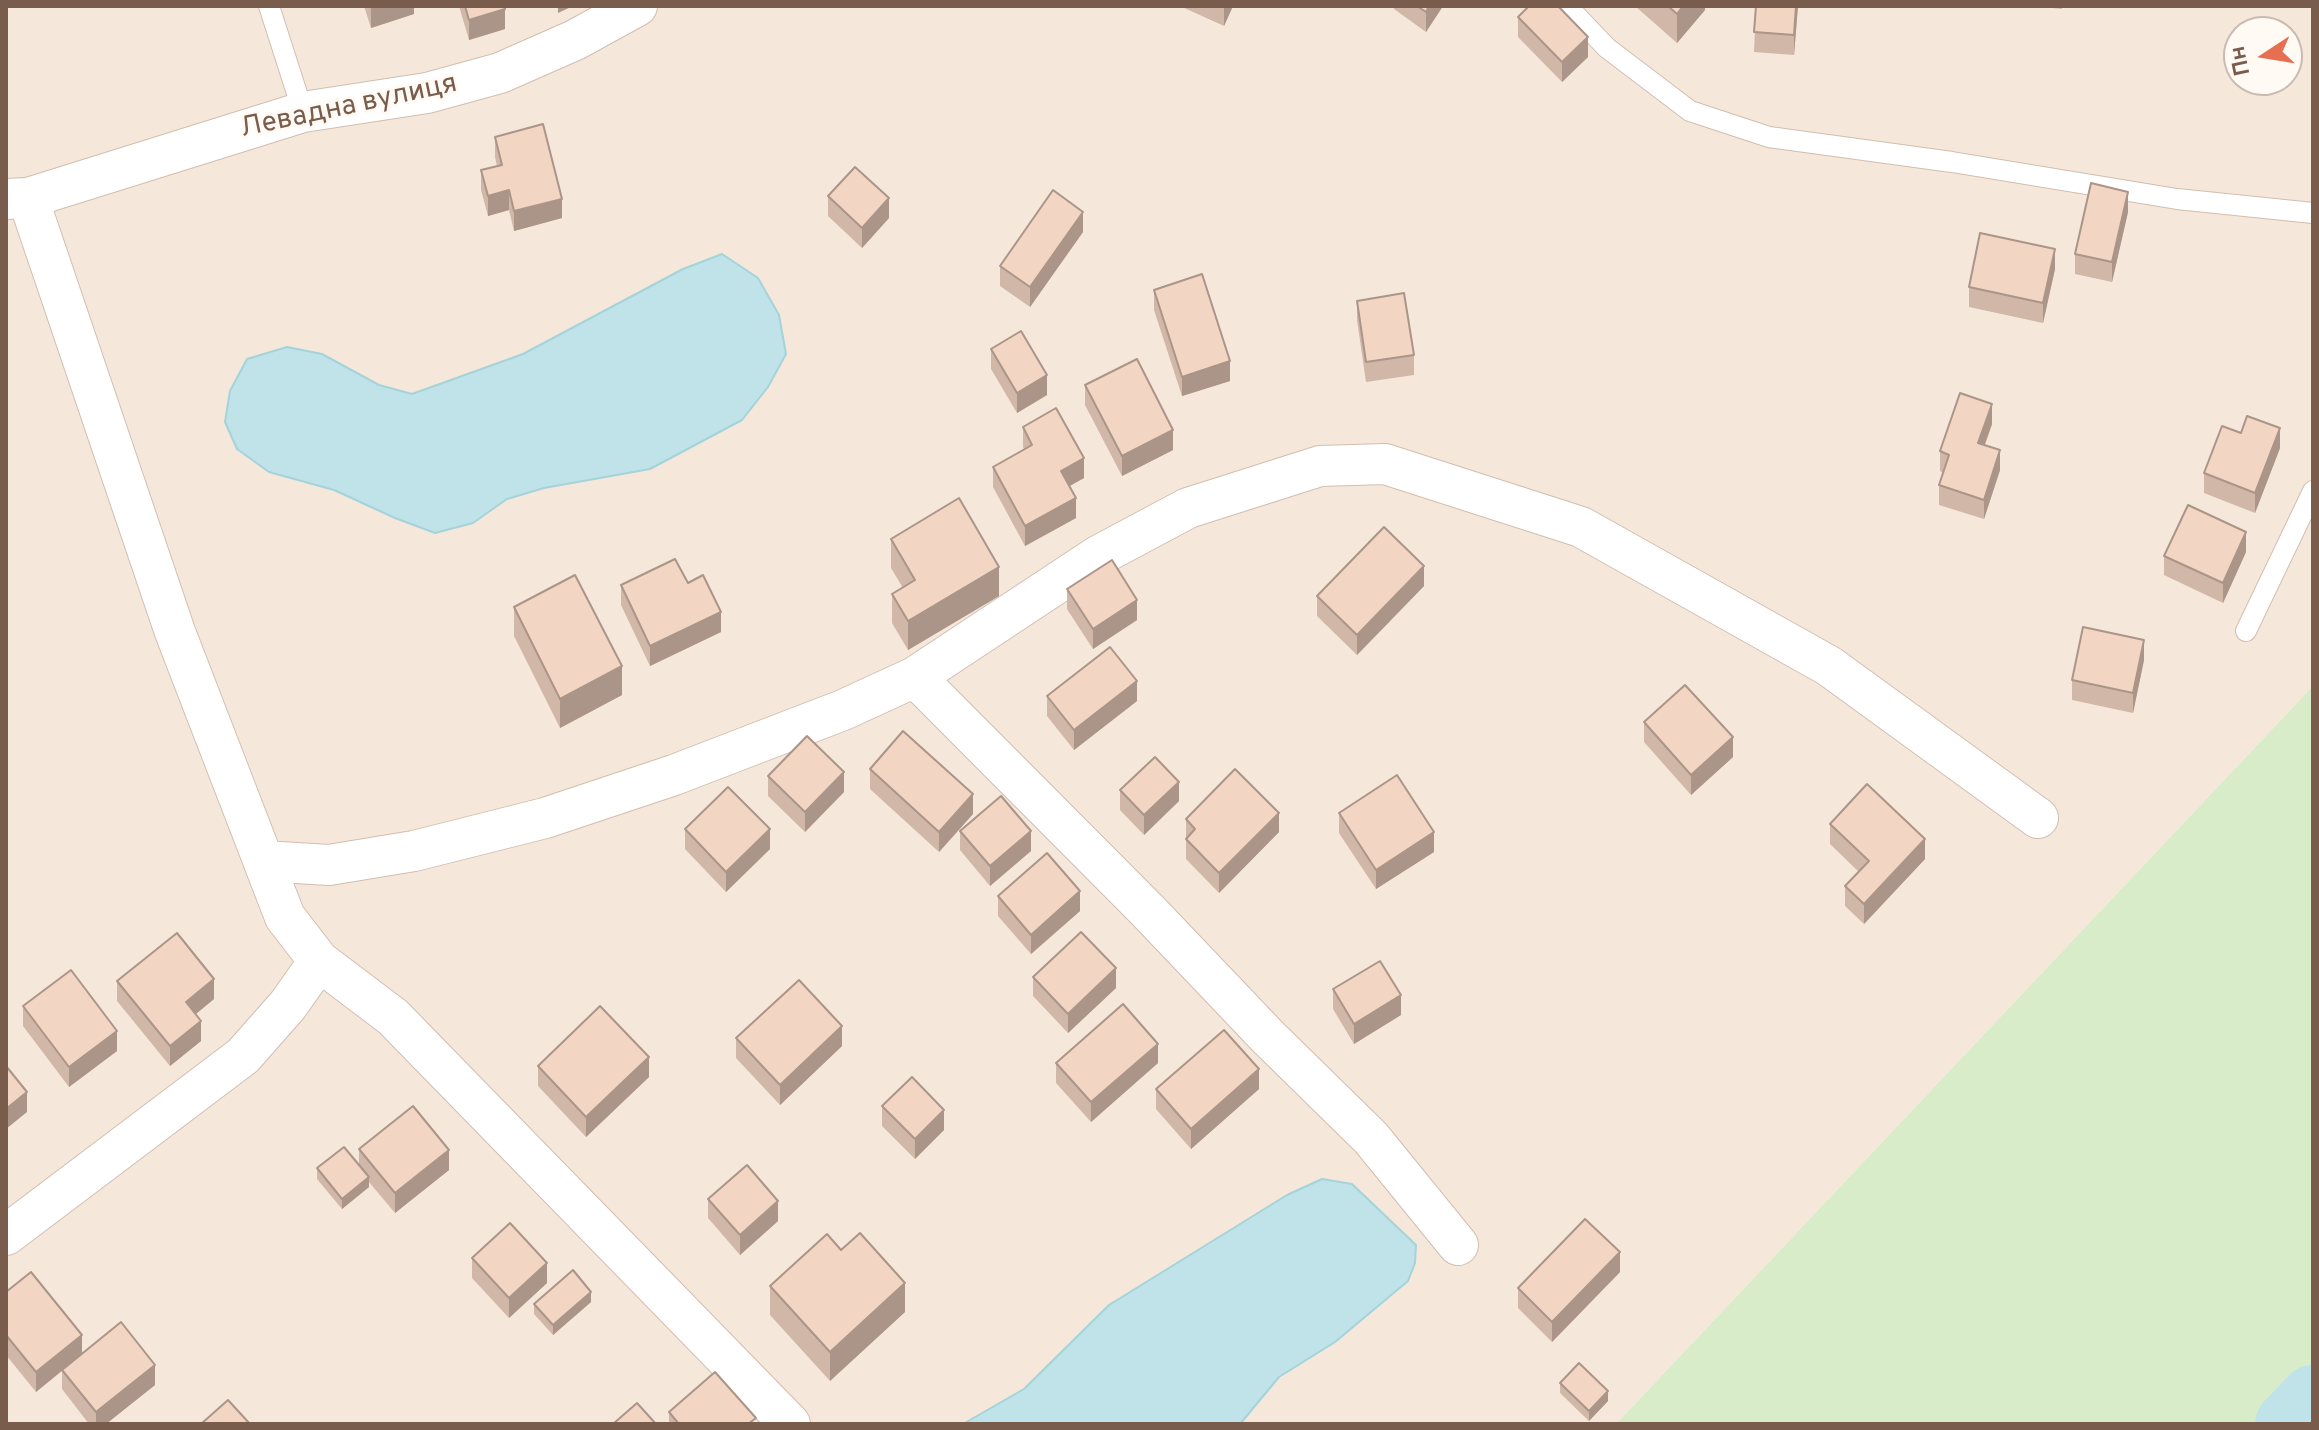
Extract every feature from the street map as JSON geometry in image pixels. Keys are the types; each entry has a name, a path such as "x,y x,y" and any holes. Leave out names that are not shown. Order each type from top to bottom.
{"street":[{"name":"Левадна вулиця","path":"17,198 303,112 427,93 500,73 575,40 637,6"},
{"path":"17,198 175,632 285,917 319,961 393,1017 790,1424"},
{"path":"264,861 329,865 414,851 545,818 674,775 843,710 915,677 1098,556 1188,508 1320,466 1385,464 1581,527 1634,555 1829,666 2038,818"},
{"path":"915,677 1371,1138 1458,1245"},
{"path":"6,1235 243,1056 288,1005 319,961"}],"lane":[{"path":"269,6 303,112"},
{"path":"1567,6 1607,48 1690,111 1769,137 1952,162 2177,199 2313,213"},
{"path":"2246,631 2313,491"}],"shaded area":[{"path":"6,6 2313,6 2313,686 1616,1424 6,1424"}],"green space":[{"path":"2313,686 2313,1424 1616,1424"}],"water":[{"path":"722,254 758,278 779,315 786,354 768,387 742,420 650,469 544,488 507,499 473,523 435,533 334,490 269,472 237,449 225,422 230,391 247,359 287,347 322,354 379,385 412,394 523,354 683,269"},
{"path":"1322,1179 1352,1184 1416,1245 1415,1263 1408,1281 1335,1342 1279,1377 1240,1424 963,1424 1024,1389 1109,1305 1287,1195"}],"building":[{"path":"465,6 505,6 505,9 469,20"},
{"path":"1529,6 1558,6 1588,37 1562,62 1518,17"},
{"path":"1668,6 1683,6 1677,14"},
{"path":"1756,6 1796,6 1794,35 1754,32"},
{"path":"543,124 562,199 514,211 509,190 488,196 481,170 502,165 495,137"},
{"path":"855,167 889,198 862,228 828,196"},
{"path":"2091,183 2128,192 2112,262 2075,254"},
{"path":"1053,190 1083,212 1030,287 1000,266"},
{"path":"1980,233 2055,249 2043,303 1969,287"},
{"path":"1202,274 1230,361 1182,377 1154,290"},
{"path":"1404,293 1414,355 1366,362 1357,301"},
{"path":"1021,331 1047,375 1017,393 991,349"},
{"path":"1137,359 1173,430 1122,456 1085,385"},
{"path":"1960,393 1992,404 1978,443 2000,450 1984,500 1939,485 1949,455 1940,451"},
{"path":"1056,408 1084,458 1061,471 1076,498 1025,526 993,467 1032,445 1023,427"},
{"path":"2247,416 2280,428 2255,493 2204,473 2222,426 2241,433"},
{"path":"959,498 999,567 908,621 892,594 915,580 891,539"},
{"path":"2188,505 2246,532 2223,583 2164,556"},
{"path":"1384,527 1424,566 1357,635 1317,596"},
{"path":"675,559 688,583 703,575 721,612 650,646 621,585"},
{"path":"1112,560 1137,600 1093,629 1067,589"},
{"path":"575,575 622,666 560,699 514,607"},
{"path":"2083,627 2144,640 2133,693 2072,680"},
{"path":"1110,647 1137,681 1074,730 1047,696"},
{"path":"1685,685 1733,737 1691,775 1644,722"},
{"path":"903,731 973,794 939,832 870,769"},
{"path":"807,736 844,772 805,812 768,776"},
{"path":"1155,757 1179,782 1144,815 1120,790"},
{"path":"1235,769 1279,813 1219,873 1186,839 1195,829 1186,819"},
{"path":"1397,775 1434,832 1376,870 1339,813"},
{"path":"1867,784 1925,839 1864,904 1845,886 1869,861 1830,824"},
{"path":"728,787 770,829 726,872 685,829"},
{"path":"1001,796 1031,831 990,866 960,831"},
{"path":"1047,853 1080,891 1031,935 998,896"},
{"path":"1081,932 1116,968 1068,1014 1033,977"},
{"path":"177,933 214,979 186,1002 201,1021 170,1046 117,981"},
{"path":"1380,961 1401,995 1354,1024 1333,989"},
{"path":"71,970 117,1031 69,1067 23,1006"},
{"path":"799,980 842,1026 780,1085 736,1038"},
{"path":"1123,1004 1158,1044 1091,1102 1056,1063"},
{"path":"600,1006 649,1057 586,1117 538,1066"},
{"path":"1224,1030 1259,1069 1191,1129 1156,1089"},
{"path":"6,1066 27,1092 6,1109"},
{"path":"912,1077 944,1110 915,1139 882,1106"},
{"path":"413,1106 449,1150 395,1193 359,1149"},
{"path":"344,1147 369,1177 342,1199 317,1168"},
{"path":"747,1165 778,1201 740,1235 708,1199"},
{"path":"1585,1219 1620,1252 1552,1322 1518,1288"},
{"path":"510,1223 547,1263 509,1298 472,1258"},
{"path":"860,1233 905,1283 830,1352 770,1286 827,1234 841,1250"},
{"path":"573,1270 591,1292 553,1325 534,1304"},
{"path":"31,1272 82,1335 36,1372 6,1335 6,1292"},
{"path":"121,1322 155,1365 96,1412 62,1370"},
{"path":"1579,1363 1608,1391 1589,1411 1560,1383"},
{"path":"715,1372 756,1418 748,1424 679,1424 669,1412"},
{"path":"228,1400 250,1424 201,1424"},
{"path":"637,1403 656,1424 613,1424"}],"waterway":[{"path":"2288,1424 2313,1398"}]}
